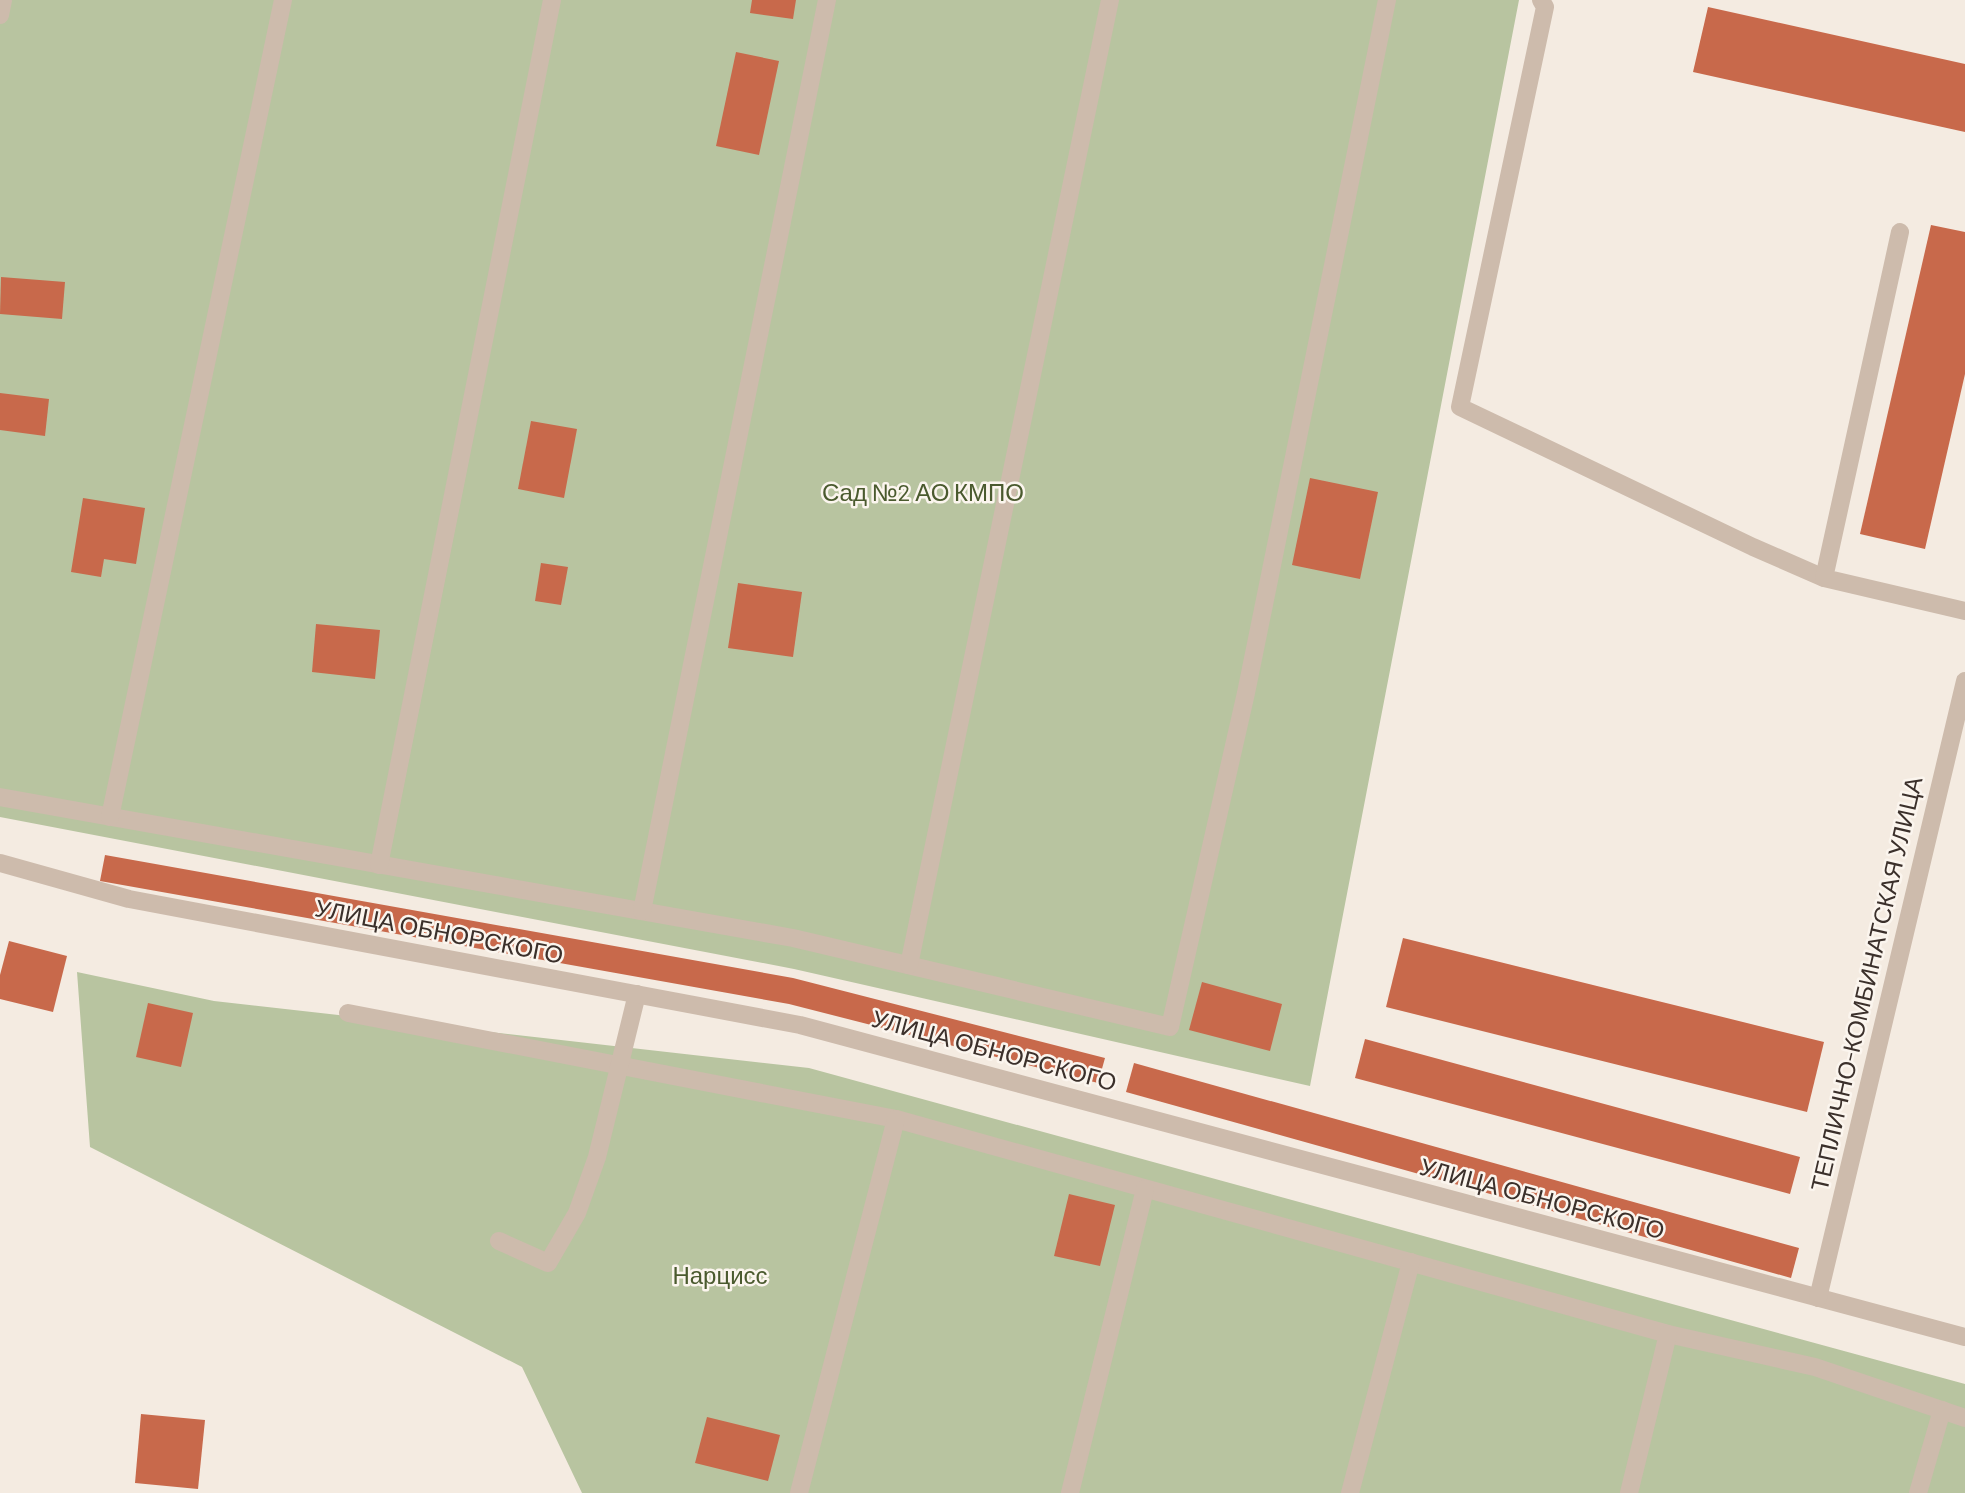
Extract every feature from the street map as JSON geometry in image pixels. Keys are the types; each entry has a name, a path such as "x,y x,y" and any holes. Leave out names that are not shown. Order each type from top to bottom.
{"street":[{"path":"0,15 3,0"},
{"path":"110,817 283,0"},
{"path":"379,864 552,0"},
{"path":"642,911 827,0"},
{"path":"909,965 1110,0"},
{"path":"0,797 793,938 1170,1027 1246,693 1387,0"},
{"path":"1541,0 1545,7 1460,407 1753,547 1824,578 1965,611"},
{"path":"1824,578 1900,232"},
{"name":"ТЕПЛИЧНО-КОМБИНАТСКАЯ УЛИЦА","path":"1818,1298 1965,681"},
{"name":"УЛИЦА ОБНОРСКОГО","path":"0,863 129,899 800,1025 1965,1337"},
{"path":"499,1241 548,1263 577,1213 597,1157 637,994"},
{"path":"348,1013 896,1119 1668,1334 1815,1367 1965,1418"},
{"path":"799,1493 896,1119"},
{"path":"1070,1493 1145,1188"},
{"path":"1350,1493 1411,1262"},
{"path":"1629,1493 1668,1334"},
{"path":"1918,1493 1942,1410"}],"green space":[{"name":"Сад №2 АО КМПО","path":"0,0 1519,0 1310,1086 794,969 0,817"},
{"name":"Нарцисс","path":"77,972 214,1001 809,1068 1965,1384 1965,1493 582,1493 522,1367 90,1147"}],"building":[{"path":"752,0 796,0 793,19 750,13"},
{"path":"1708,7 1965,64 1965,132 1693,72"},
{"path":"736,52 779,61 759,155 716,146"},
{"path":"1931,225 1965,232 1965,374 1925,549 1860,534"},
{"path":"1,277 65,282 62,319 0,314"},
{"path":"0,393 49,399 45,436 0,430"},
{"path":"531,421 577,429 564,498 518,489"},
{"path":"1310,478 1378,492 1360,579 1292,565"},
{"path":"83,498 145,508 136,564 104,559 101,577 71,572"},
{"path":"541,563 568,567 561,605 535,601"},
{"path":"738,583 802,592 793,657 728,648"},
{"path":"316,624 380,630 375,679 312,672"},
{"path":"105,855 793,978 1105,1058 1098,1083 789,1004 100,881"},
{"path":"1403,938 1824,1042 1807,1112 1386,1007"},
{"path":"9,941 67,956 53,1012 0,999 0,975"},
{"path":"1202,982 1282,1004 1270,1051 1189,1030"},
{"path":"148,1003 193,1013 181,1067 136,1057"},
{"path":"1365,1039 1800,1157 1790,1194 1355,1078"},
{"path":"1134,1063 1799,1248 1791,1278 1126,1092"},
{"path":"1069,1194 1115,1205 1100,1266 1054,1256"},
{"path":"141,1414 205,1420 198,1489 135,1483"},
{"path":"707,1417 780,1435 768,1481 695,1463"}]}
